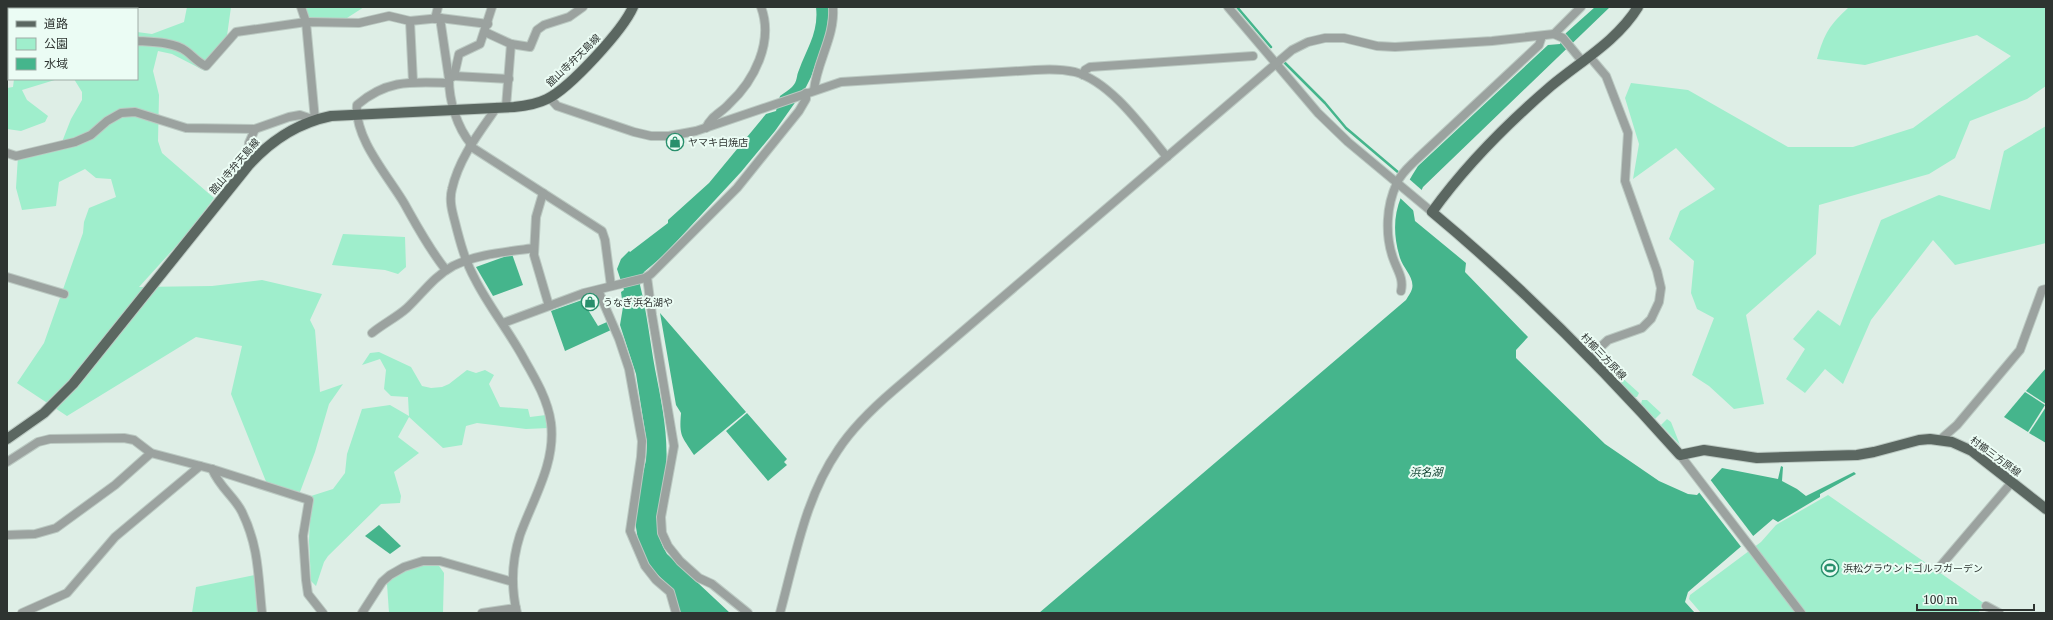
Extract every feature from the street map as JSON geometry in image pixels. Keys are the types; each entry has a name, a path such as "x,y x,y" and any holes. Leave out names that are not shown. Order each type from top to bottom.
{"main road":[{"name":"舘山寺弁天島線","path":"7,439 44,413 74,384 248,166 263,149 277,138 291,129 315,120 356,114 454,110 534,104 550,98 570,82 617,34 633,7"},
{"path":"1432,212 1458,177 1477,157 1544,92 1583,57 1617,34 1638,7"},
{"name":"村櫛三方原線","path":"1432,212 1504,272 1589,358 1680,455 1704,450 1757,458 1857,455 1918,440 1941,439 1972,451 2046,509"}],"street":[{"path":"7,153 16,156 75,142 91,135 120,114 135,112 186,128 255,129 289,117 300,116 315,120 306,22 301,7"},
{"path":"438,7 438,18 451,79 454,110 462,133 471,145 602,231 614,286"},
{"path":"451,79 459,54 480,44 488,24 492,7"},
{"path":"485,32 511,44 530,47 537,30 544,25 569,17 583,7"},
{"path":"706,128 712,117 729,105 742,92 756,69 766,29 761,7"},
{"path":"502,323 598,290 646,277 672,255 737,188 800,111 806,99 807,93 816,78 832,33 833,7"},
{"path":"1228,7 1303,98 1333,128 1432,212"},
{"path":"780,613 814,496 832,459 852,431 894,390 1275,64 1299,46 1325,38 1344,38 1377,46 1395,47 1492,41 1554,34 1581,7"},
{"path":"138,41 177,47 186,50 200,63 206,66 223,49 236,32 306,22 359,22 389,16 410,21 438,18 488,24"},
{"path":"410,21 413,82"},
{"path":"1554,34 1562,38 1606,76 1628,133 1625,181 1657,271 1661,288 1659,302 1651,319 1642,328 1608,340 1589,358"},
{"path":"1401,291 1402,282 1391,252 1388,228 1390,205 1403,173 1539,45 1542,36"},
{"path":"482,613 516,610 513,582 517,544 545,472 550,452 552,428 545,401 524,358 477,284 466,261 458,234 451,195 459,168 471,145 502,107 509,79 511,44"},
{"path":"1083,75 1085,70 1090,66 1253,56"},
{"path":"550,98 557,106 651,136 678,135 706,128 807,93 849,81 1035,70 1062,70 1083,75 1108,90 1167,157"},
{"path":"446,270 417,229 403,202 376,160 361,132 356,114 357,105 370,93 391,85 451,79 509,79"},
{"path":"248,166 249,143 255,129"},
{"path":"543,193 536,217 534,248 535,262 549,306"},
{"path":"372,333 407,308 426,286 446,270 466,261 504,252 534,248"},
{"path":"7,276 64,294"},
{"path":"646,277 674,446 661,517 662,532 668,546 680,561 699,578 718,588 748,613"},
{"path":"1941,439 1957,425 2020,350 2042,290 2046,289"},
{"path":"598,290 619,339 629,369 642,441 641,457 630,523 630,535 645,566 656,580 670,592 676,613"},
{"path":"7,462 38,442 50,440 124,438 134,440 151,454 212,469 309,500 303,536 306,580 308,594 323,613"},
{"path":"7,535 35,534 56,528 115,485 151,454"},
{"path":"1680,455 1703,483 1800,613"},
{"path":"22,613 67,593 115,537 200,466"},
{"path":"212,469 223,489 242,511 256,548 260,574 262,613"},
{"path":"1938,569 2012,482"},
{"path":"362,613 382,582 390,575 404,567 423,561 440,561 513,582"},
{"path":"1986,606 2000,613"}],"green space":[{"path":"97,7 98,8 30,8"},
{"path":"187,7 231,7 226,43 205,71 172,54 158,51 153,71 159,95 158,141 162,153 214,198 189,232 139,287 212,286 262,280 322,294 310,320 315,330 320,392 343,384 329,404 315,452 300,492 267,484 231,394 242,346 196,337 67,416 17,383 44,343 83,233 84,222 89,208 116,197 111,179 96,178 85,169 59,182 56,206 22,210 16,188 18,156 62,142 71,119 82,100 82,92 75,80 138,80 138,32 152,34 184,22"},
{"path":"301,7 364,7 347,18 314,19 304,15"},
{"path":"1849,7 2046,7 2046,86 2027,99 1970,121 1955,158 1929,174 1819,205 1816,254 1746,315 1764,404 1734,409 1709,386 1692,375 1714,318 1697,309 1691,293 1694,261 1669,239 1680,211 1715,189 1676,148 1633,179 1639,144 1625,98 1631,83 1688,90 1788,147 1853,147 1913,128 2011,56 1977,35 1865,65 1817,59 1828,30"},
{"path":"14,80 55,80 22,90 27,100 48,116 45,122 21,131 7,129 7,88 13,87"},
{"path":"2046,126 2046,243 1955,265 1933,240 1871,320 1843,384 1825,369 1805,393 1786,379 1805,349 1793,339 1818,310 1840,326 1881,220 1939,195 1990,210 2004,151"},
{"path":"343,234 405,237 406,267 398,274 385,270 332,265"},
{"path":"379,352 411,367 422,386 431,388 442,387 449,384 467,370 476,373 485,370 494,375 489,384 500,407 528,409 530,417 546,415 549,428 526,429 477,423 466,426 462,445 443,448 409,417 398,437 419,453 394,472 401,496 400,503 381,504 328,556 324,562 316,586 311,581 309,541 311,496 333,489 345,473 347,454 362,409 390,405 409,416 408,397 391,396 384,389 386,370 380,359 362,365 370,353"},
{"path":"1597,355 1639,393 1637,397 1634,397 1596,357"},
{"path":"1642,400 1647,400 1661,413 1655,419 1641,404"},
{"path":"1667,419 1671,422 1680,445 1661,425"},
{"name":"浜松グラウンドゴルフガーデン","path":"1828,495 1985,604 1978,613 1701,613 1689,599 1690,595 1761,542 1776,525"},
{"path":"437,563 444,573 443,613 389,613 387,584 402,566"},
{"path":"260,574 266,613 192,613 196,587"}],"water":[{"path":"816,7 829,7 827,31 806,87 775,131 741,172 664,255 644,272 640,285 647,316 663,410 667,450 665,478 658,516 659,534 667,554 730,613 680,613 673,590 654,571 644,556 638,540 635,521 636,504 646,460 647,444 636,374 620,325 623,307 621,292 624,290 617,269 621,259 629,251 630,252 668,223 668,220 709,183 766,114 776,111 780,96 794,85 812,40 816,24"},
{"name":"浜名湖","path":"1595,7 1610,7 1423,187 1413,209 1415,221 1466,263 1465,272 1528,337 1516,350 1516,358 1605,444 1659,481 1688,494 1697,495 1722,468 1778,479 1781,466 1783,467 1782,481 1806,496 1854,472 1856,474 1820,494 1820,497 1778,522 1773,519 1688,592 1685,602 1695,613 1039,613 1406,300 1412,290 1412,281 1400,258 1395,233 1395,221 1400,199 1418,166 1548,45 1560,44 1566,33"},
{"path":"512,254 523,285 493,296 476,267"},
{"path":"582,300 598,326 607,322 611,330 565,351 551,311"},
{"path":"660,313 746,412 694,455 684,440 681,432 681,413 676,405"},
{"path":"2046,368 2046,404 2026,391"},
{"path":"2025,392 2045,405 2028,432 2004,417"},
{"path":"2046,407 2046,443 2029,433"},
{"path":"747,413 787,459 784,462 787,465 768,481 726,431"},
{"path":"379,525 401,546 390,554 365,536"}],"pier":[{"path":"1408,178 1424,192 1415,212 1398,196"},
{"path":"1709,478 1754,537 1742,548 1698,491"}],"waterway":[{"path":"1237,7 1271,47"},
{"path":"1285,63 1325,103 1346,128 1399,173"}],"place":[{"name":"ヤマキ白焼店","path":"675,142"},
{"name":"うなぎ浜名湖や","path":"590,302"},
{"name":"浜松グラウンドゴルフガーデン","path":"1830,568"}]}
